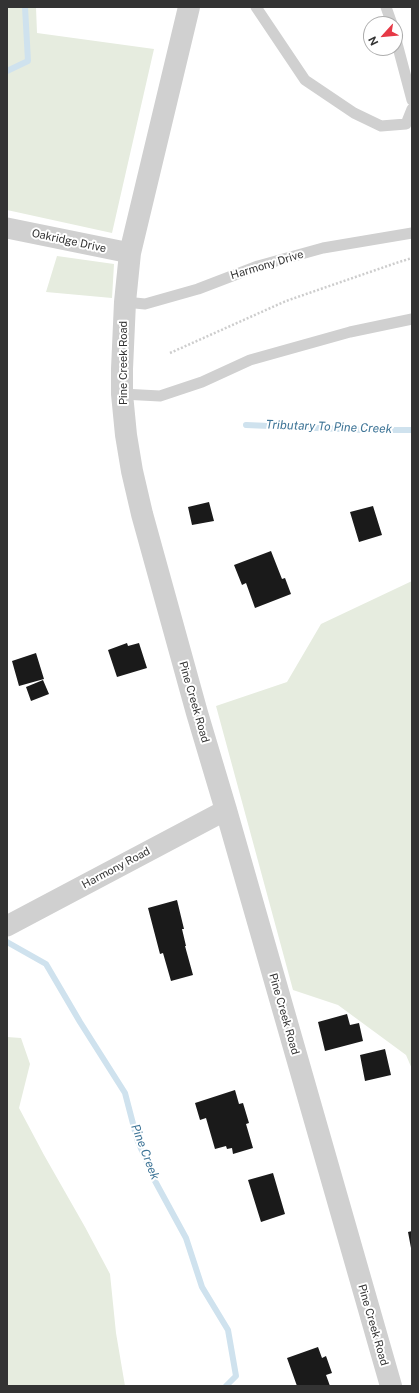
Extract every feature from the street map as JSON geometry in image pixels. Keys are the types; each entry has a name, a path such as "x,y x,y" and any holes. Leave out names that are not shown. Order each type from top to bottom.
{"street":[{"name":"Pine Creek Road","path":"189,7 130,253 125,302 122,394 132,471 142,514 197,713 391,1386"},
{"name":"Oakridge Drive","path":"7,228 130,253"},
{"name":"Harmony Road","path":"7,926 226,810"}],"lane":[{"path":"256,7 305,80 354,113 381,126 406,124 412,109"},
{"path":"400,56 412,100"},
{"name":"Harmony Drive","path":"125,302 145,304 198,289 258,266 316,250 412,233"},
{"path":"122,394 160,396 202,382 250,360 350,332 412,319"}],"path":[{"path":"170,353 286,302 396,262 412,258"}],"shaded area":[{"path":"7,7 36,7 37,33 154,49 112,233 7,210"},
{"path":"57,256 114,264 112,298 46,292"},
{"path":"412,581 412,1069 406,1055 338,1005 293,990 216,706 287,682 321,624"},
{"path":"7,1037 21,1038 30,1064 19,1108 110,1274 116,1333 125,1386 7,1386"}],"building":[{"path":"209,502 214,521 192,525 188,507"},
{"path":"373,506 382,535 359,542 350,512"},
{"path":"271,551 282,579 285,578 291,594 255,608 246,583 242,585 234,565"},
{"path":"127,643 128,646 139,643 147,668 117,677 108,650"},
{"path":"36,653 44,679 19,686 12,661"},
{"path":"43,680 49,694 31,701 26,687"},
{"path":"177,900 184,929 182,929 185,946 193,975 171,981 163,953 160,954 148,908"},
{"path":"347,1014 350,1025 359,1023 363,1041 325,1051 318,1022"},
{"path":"385,1049 391,1075 365,1081 360,1055"},
{"path":"235,1090 239,1104 243,1103 249,1123 246,1124 253,1148 233,1154 232,1148 227,1149 226,1146 215,1149 206,1118 200,1120 195,1103"},
{"path":"273,1173 285,1214 261,1222 248,1180"},
{"path":"412,1231 412,1248 411,1248 408,1232"},
{"path":"318,1347 322,1358 326,1356 332,1373 326,1375 330,1386 297,1386 287,1358"}],"waterway":[{"name":"Pine Creek","path":"7,71 28,61 25,7"},
{"name":"Tributary To Pine Creek","path":"246,425 364,430 412,430"},
{"name":"Pine Creek","path":"7,942 46,964 80,1022 125,1093 137,1139 155,1181 186,1238 202,1287 228,1330 236,1376 226,1386"}]}
